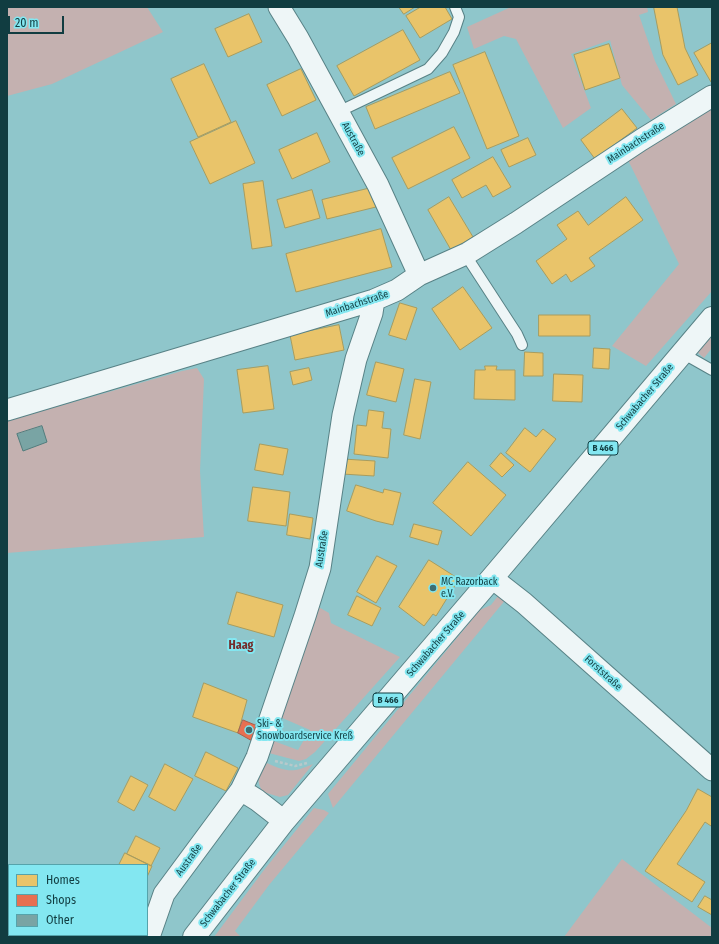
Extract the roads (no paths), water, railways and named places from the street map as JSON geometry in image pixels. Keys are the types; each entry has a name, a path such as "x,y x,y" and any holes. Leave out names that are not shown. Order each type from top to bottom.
{"main road":[{"name":"Schwabacher Straße","path":"194,937 284,821 712,318"}],"street":[{"name":"Austraße","path":"279,7 298,38 378,185 419,275"},
{"name":"Mainbachstraße","path":"7,410 374,300 397,290 419,275 465,254 516,223 641,140 712,96"},
{"name":"Austraße","path":"149,937 164,894 241,790 257,757 320,568 343,415 356,359 372,313 374,300"},
{"name":"Forststraße","path":"492,578 524,603 712,770"},
{"path":"241,790 257,800 284,821"}],"lane":[{"path":"338,112 428,69 442,53 454,32 459,17 455,7"},
{"path":"465,254 517,334 522,345"},
{"path":"682,353 712,370"}],"place":[{"name":"MC Razorback e.V.","path":"433,588"},
{"name":"Ski- & Snowboardservice Kreß","path":"249,730"}],"district":[{"name":"Haag","path":"241,646"}]}
